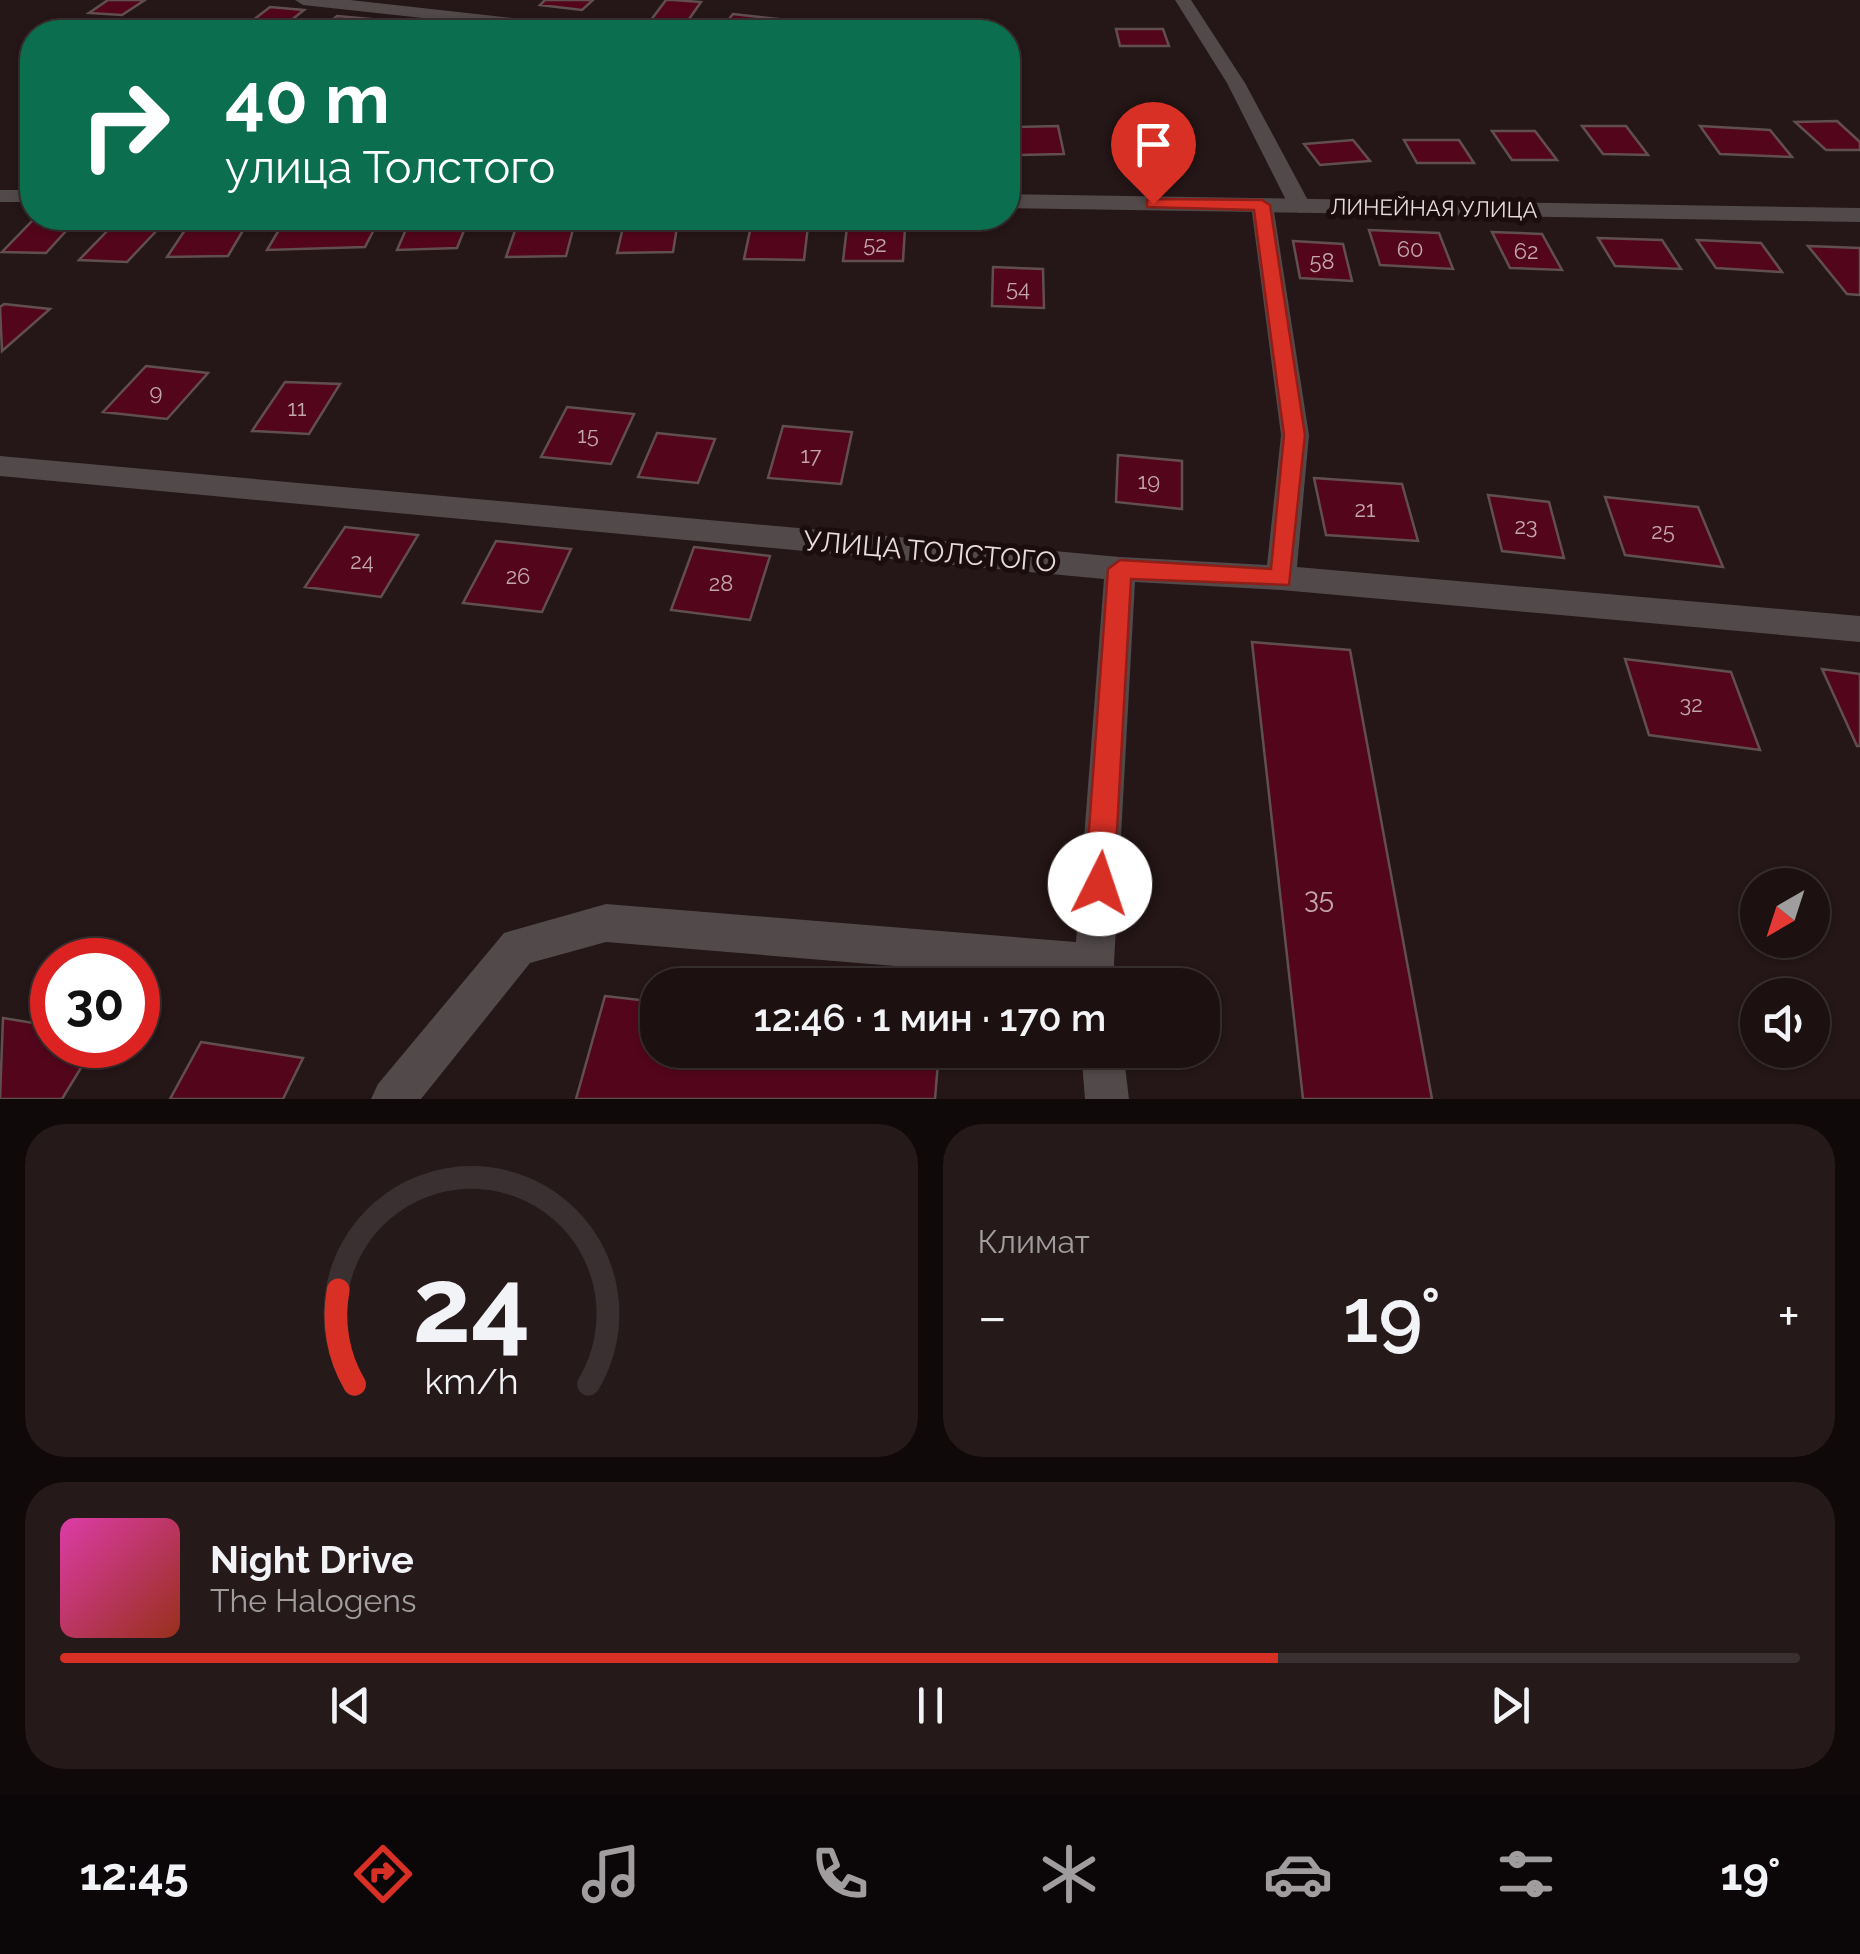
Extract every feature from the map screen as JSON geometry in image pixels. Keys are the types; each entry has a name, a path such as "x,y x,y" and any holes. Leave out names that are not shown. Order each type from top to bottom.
{"street":[{"path":"303,0 486,20"},
{"path":"1183,0 1236,82 1300,206"},
{"name":"ЛИНЕЙНАЯ УЛИЦА","path":"1020,201 1860,215"},
{"path":"1262,205 1295,435 1281,578"},
{"name":"УЛИЦА ТОЛСТОГО","path":"0,466 1120,569 1281,578 1860,629"},
{"path":"1095,968 1120,569"},
{"path":"392,1099 518,947 606,923 1037,968"},
{"path":"1104,1068 1107,1099"}],"building":[{"path":"108,0 145,0 122,15 89,13"},
{"path":"545,0 593,0 582,10 540,5"},
{"path":"666,0 701,2 688,20 651,20"},
{"path":"270,7 304,10 292,20 253,20"},
{"path":"733,14 778,19 777,20 728,20"},
{"path":"337,16 381,20 332,20"},
{"path":"1116,29 1163,29 1169,46 1120,46"},
{"path":"1837,121 1860,142 1860,150 1826,150 1795,122"},
{"path":"1058,126 1064,154 1020,155 1020,127"},
{"path":"1582,126 1626,126 1648,155 1603,154"},
{"path":"1700,126 1770,130 1792,157 1720,154"},
{"path":"1138,131 1182,135 1181,164 1136,160"},
{"path":"1492,131 1535,131 1557,160 1512,160"},
{"path":"1353,140 1370,161 1320,165 1304,144"},
{"path":"1404,140 1459,140 1474,163 1417,163"},
{"path":"23,230 67,230 46,253 2,252"},
{"path":"108,230 157,230 127,262 79,260"},
{"path":"185,230 243,230 228,256 167,257"},
{"path":"279,230 374,230 365,247 267,250"},
{"path":"406,230 464,230 457,248 397,250"},
{"path":"515,230 573,230 566,256 506,257"},
{"path":"622,230 677,230 673,252 617,253"},
{"path":"750,230 808,230 804,260 744,259"},
{"path":"847,230 905,230 903,261 843,261"},
{"path":"1369,230 1439,233 1453,269 1380,265"},
{"path":"1492,232 1542,234 1562,270 1510,268"},
{"path":"1598,238 1662,240 1681,269 1615,266"},
{"path":"1697,240 1761,243 1782,272 1716,268"},
{"path":"1293,241 1343,244 1352,281 1300,278"},
{"path":"1808,246 1860,248 1860,295 1847,294"},
{"path":"993,267 1043,269 1044,308 992,306"},
{"path":"4,304 50,309 2,351 0,307"},
{"path":"146,366 208,373 167,419 103,412"},
{"path":"285,382 340,384 309,434 252,431"},
{"path":"567,407 634,414 611,464 541,457"},
{"path":"783,426 852,432 841,484 768,478"},
{"path":"657,433 715,439 698,483 638,477"},
{"path":"1118,455 1182,461 1182,509 1116,502"},
{"path":"1314,478 1402,484 1418,541 1326,535"},
{"path":"1488,495 1549,502 1564,558 1502,551"},
{"path":"1605,497 1698,507 1723,567 1625,555"},
{"path":"345,527 418,535 381,597 305,587"},
{"path":"496,541 571,549 542,612 463,603"},
{"path":"694,547 770,556 750,620 671,610"},
{"path":"1252,642 1350,650 1432,1099 1303,1099"},
{"path":"1625,659 1731,672 1760,750 1649,735"},
{"path":"1822,669 1860,674 1860,746 1857,746"},
{"path":"605,996 640,1000 640,1068 938,1068 935,1099 576,1099"},
{"path":"3,1018 30,1022 30,1068 81,1068 62,1099 0,1099"},
{"path":"201,1042 303,1058 283,1099 170,1099"}],"route":[{"path":"1100,884 1120,569 1281,578 1295,435 1262,205 1153,204"}]}
